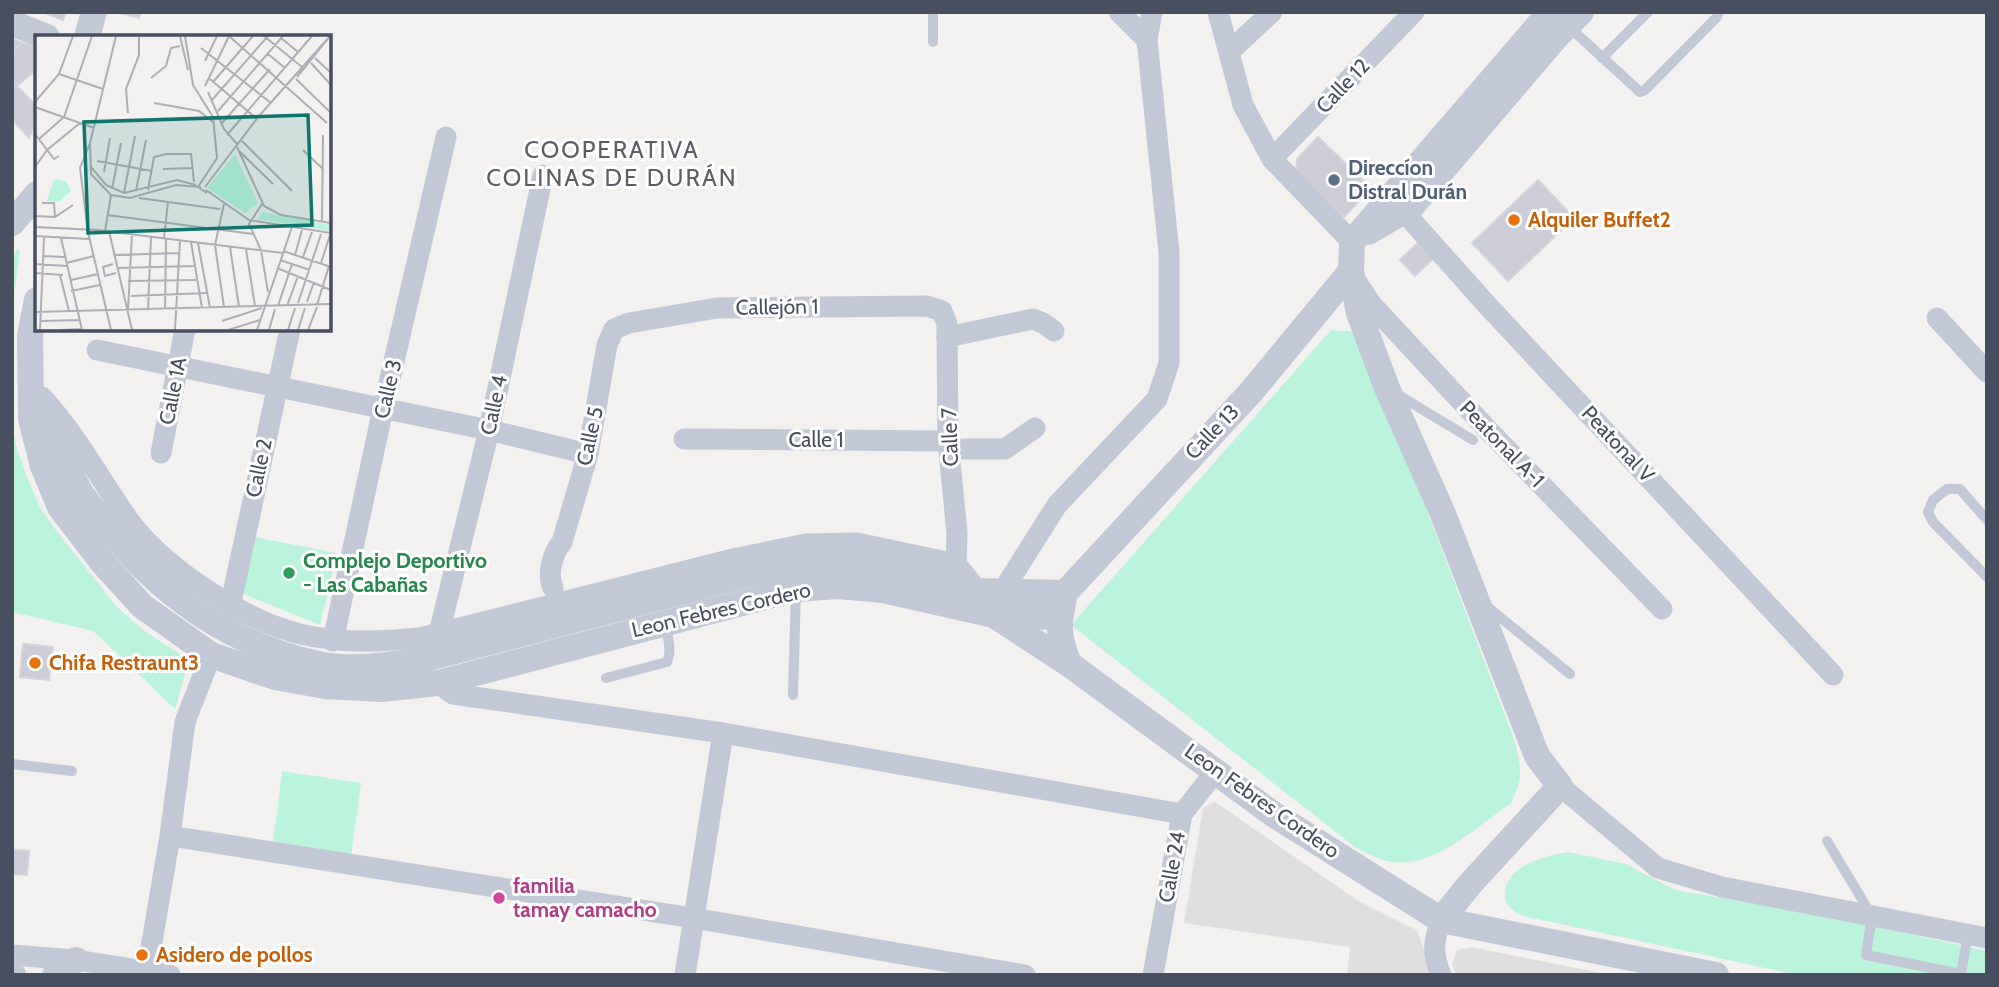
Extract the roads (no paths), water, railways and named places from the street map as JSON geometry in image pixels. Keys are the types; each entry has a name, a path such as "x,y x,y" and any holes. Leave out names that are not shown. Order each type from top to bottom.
{"street":[{"path":"88,35 94,12"},
{"path":"1119,12 1147,40"},
{"path":"34,383 61,417 129,521 169,564 230,607 274,628 333,641 371,642 420,638 439,633 550,619 733,559 806,544 857,543 956,565 991,599 1057,505 1157,400 1169,363 1169,252 1147,40 1152,12"},
{"path":"1218,12 1244,105 1272,159 1352,242"},
{"path":"1229,52 1272,12"},
{"name":"Calle 12","path":"1272,159 1414,12"},
{"path":"1352,242 1404,212 1473,118 1554,17"},
{"path":"12,23 42,35"},
{"path":"1473,118 1352,242 1350,271 1359,313 1387,388 1443,514 1537,756 1560,786 1658,868 1722,887 1977,936"},
{"name":"Calle 3","path":"333,641 446,137"},
{"name":"Calle 4","path":"439,633 489,430 543,175"},
{"path":"12,223 35,196"},
{"name":"Peatonal V","path":"1404,212 1496,315 1833,675"},
{"name":"Calle 13","path":"1063,605 1251,392 1350,271"},
{"name":"Peatonal A-1","path":"1350,271 1372,305 1487,429 1662,609"},
{"name":"Callejón 1","path":"614,329 629,323 717,308 927,306 942,311"},
{"name":"Leon Febres Cordero","path":"35,310 30,335 34,383 31,419 55,467 81,493 122,547 172,594 215,625 264,648 319,664 365,667 413,662 550,619 751,574 800,566 850,565 991,599 1069,664 1273,814 1441,920 1716,975"},
{"name":"Calle 7","path":"942,311 947,324 948,445 957,533 956,565"},
{"path":"1937,318 1987,372"},
{"path":"947,337 1033,319 1054,331"},
{"name":"Calle 5","path":"550,619 549,579 588,453 607,345 614,329"},
{"name":"Calle 1A","path":"160,453 186,331"},
{"name":"Calle 2","path":"230,607 290,331"},
{"path":"97,350 489,430 588,453"},
{"name":"Calle 1","path":"684,439 948,445 1005,449 1035,428"},
{"name":"Leon Febres Cordero","path":"55,467 60,507 103,563 142,606 211,655 275,677 325,686 381,689 438,683 550,619 665,622 796,589 838,586 1063,605"},
{"path":"1063,605 1059,639 1069,664"},
{"path":"146,971 170,836 185,722 211,655"},
{"path":"438,683 453,694 723,733 1182,814"},
{"path":"685,975 723,733"},
{"name":"Calle 24","path":"1153,975 1182,814 1216,771"},
{"path":"1441,975 1434,956 1435,938 1441,920 1470,884 1560,786"},
{"path":"170,836 693,918 1025,975"},
{"path":"12,955 65,968 146,971 170,975"}],"lane":[{"path":"933,12 933,41"},
{"path":"1602,58 1648,12"},
{"path":"1554,17 1640,92 1645,90 1719,12"},
{"path":"1387,388 1473,440"},
{"path":"1987,520 1960,489 1947,489 1928,507 1933,522 1987,577"},
{"path":"793,695 796,589"},
{"path":"1475,597 1570,674"},
{"path":"606,678 667,662 669,645 665,622"},
{"path":"12,764 72,771"},
{"path":"1827,841 1872,916 1866,956 1961,974 1977,936"}],"place":[{"name":"Direccíon Distral Durán","path":"1334,180"},
{"name":"Alquiler Buffet2","path":"1514,220"},
{"name":"Complejo Deportivo - Las Cabañas","path":"289,573"},
{"name":"Chifa Restraunt3","path":"35,663"},
{"name":"familia tamay camacho","path":"499,898"},
{"name":"Asidero de pollos","path":"142,955"}],"district":[{"name":"COOPERATIVA COLINAS DE DURÁN","path":"612,164"}]}
